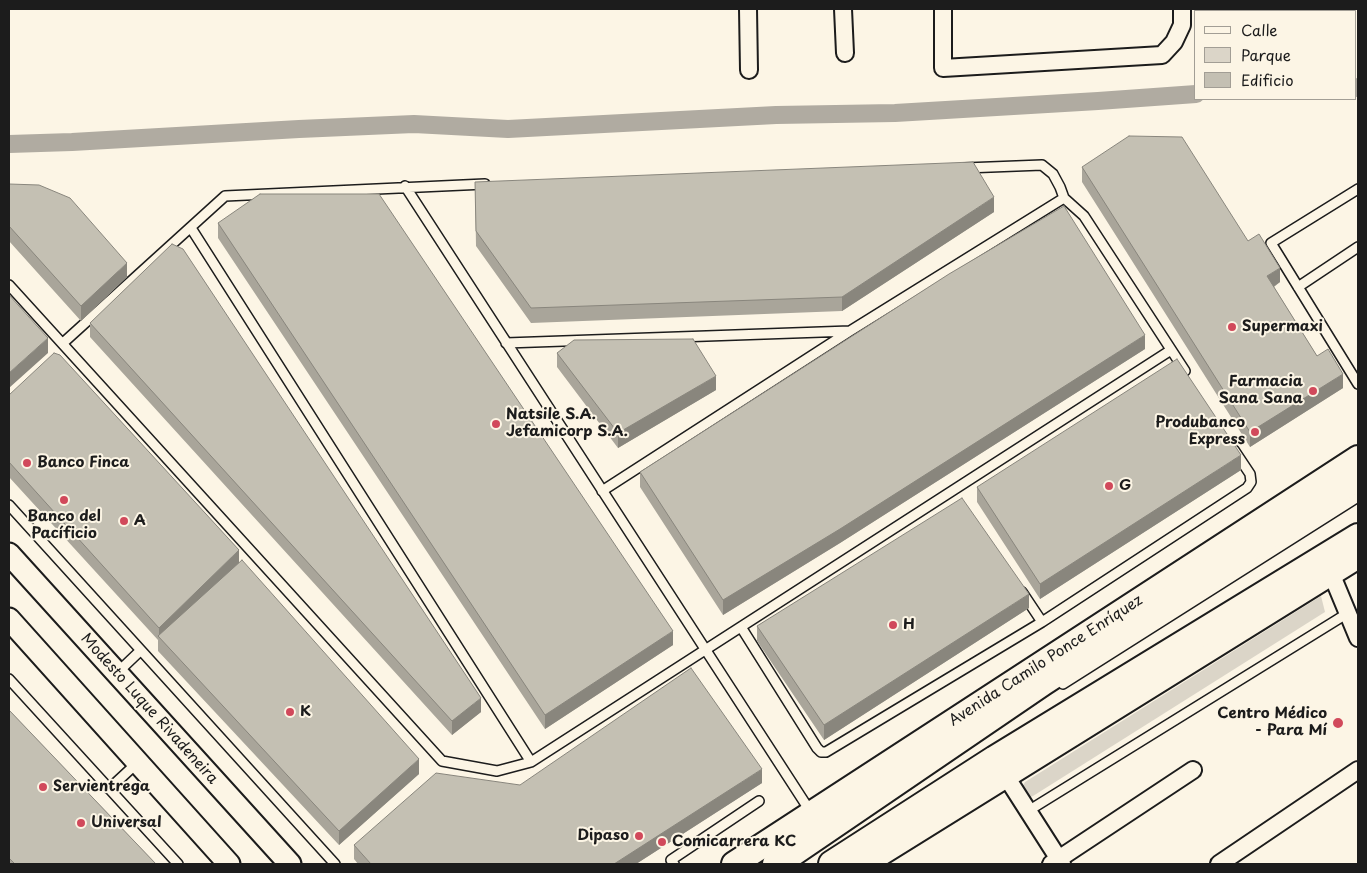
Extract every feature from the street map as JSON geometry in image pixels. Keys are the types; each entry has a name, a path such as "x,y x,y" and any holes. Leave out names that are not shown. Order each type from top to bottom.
{"main road":[{"name":"Avenida Camilo Ponce Enríquez","path":"734,864 1358,458"},
{"name":"Avenida Camilo Ponce Enríquez","path":"776,864 989,718 1051,684 1104,642 1358,477"},
{"path":"863,864 893,845 1000,767 1292,572 1354,546"},
{"path":"832,864 970,775 1000,767 1046,750 1330,573 1354,546"},
{"path":"1292,572 1330,573"},
{"path":"1051,684 1062,651 1104,642"},
{"path":"891,762 989,718"}],"street":[{"path":"748,9 749,70"},
{"path":"843,9 845,53"},
{"path":"943,9 943,68 1162,55 1174,42 1182,25 1182,9"},
{"name":"Modesto Luque Rivadeneira","path":"9,554 290,864"},
{"path":"1330,573 1358,638"},
{"path":"9,618 229,864"},
{"path":"1000,767 1057,863 1193,770"},
{"path":"1219,864 1358,770"}],"lane":[{"path":"952,168 1042,165 1053,174 1064,198 1084,216 1192,383"},
{"path":"63,343 225,196 495,183"},
{"path":"405,186 812,814"},
{"path":"1358,189 1271,243 1358,384"},
{"path":"602,491 1064,198"},
{"path":"191,228 531,762"},
{"path":"1298,287 1358,247"},
{"path":"9,285 442,761 498,771 531,762 1171,350"},
{"path":"506,343 850,332"},
{"path":"741,628 817,748 821,752 826,752 1042,622 1247,488 1251,482 1250,474 1229,441"},
{"path":"956,489 961,497"},
{"name":"Avenida Camilo Ponce Enríquez","path":"1051,684 1358,497"},
{"path":"9,505 335,864"},
{"path":"1015,580 1042,622"},
{"path":"1028,812 1348,613"},
{"path":"117,673 140,651"},
{"path":"9,679 178,864"},
{"name":"Avenida Camilo Ponce Enríquez","path":"989,718 1016,711"},
{"path":"109,789 138,762"},
{"path":"670,863 759,800"}],"green space":[{"path":"1321,596 1325,612 1033,796 1028,798 1021,789 1025,782"}],"building":[{"name":"Supermaxi","path":"1129,136 1182,137 1248,241 1259,234 1280,268 1267,276 1317,356 1328,349 1343,374 1250,432 1082,167"},
{"path":"973,162 994,197 842,297 531,308 476,231 475,182"},
{"path":"9,184 39,185 70,198 127,263 81,306 9,226"},
{"path":"260,194 379,194 673,631 545,715 218,223"},
{"path":"1064,206 1145,335 840,529 723,600 640,472 949,274"},
{"path":"172,244 183,249 481,698 452,721 90,323"},
{"path":"9,295 48,338 9,373"},
{"path":"693,339 716,376 618,433 557,353 574,340"},
{"name":"A","path":"54,353 60,355 239,550 159,628 9,462 9,395"},
{"name":"G","path":"1177,359 1241,455 1040,584 977,487"},
{"name":"H","path":"962,498 1029,594 824,725 757,626"},
{"name":"K","path":"242,560 419,759 339,831 158,636"},
{"path":"691,668 762,769 614,864 371,864 354,845 436,773 520,785"},
{"path":"9,710 156,864 15,864 9,858"}],"waterway":[{"path":"9,144 414,124 508,129 776,115 895,113 1194,94"}],"place":[{"name":"Supermaxi","path":"1232,327"},
{"name":"Farmacia Sana Sana","path":"1313,391"},
{"name":"Natsile S.A. Jefamicorp S.A.","path":"496,424"},
{"name":"Produbanco Express","path":"1255,432"},
{"name":"Banco Finca","path":"27,463"},
{"name":"G","path":"1109,486"},
{"name":"Banco del Pacíficio","path":"64,500"},
{"name":"A","path":"124,521"},
{"name":"H","path":"893,625"},
{"name":"K","path":"290,712"},
{"name":"Centro Médico - Para Mí","path":"1338,723"},
{"name":"Servientrega","path":"43,787"},
{"name":"Universal","path":"81,823"},
{"name":"Dipaso","path":"639,836"},
{"name":"Comicarrera KC","path":"662,842"}]}
